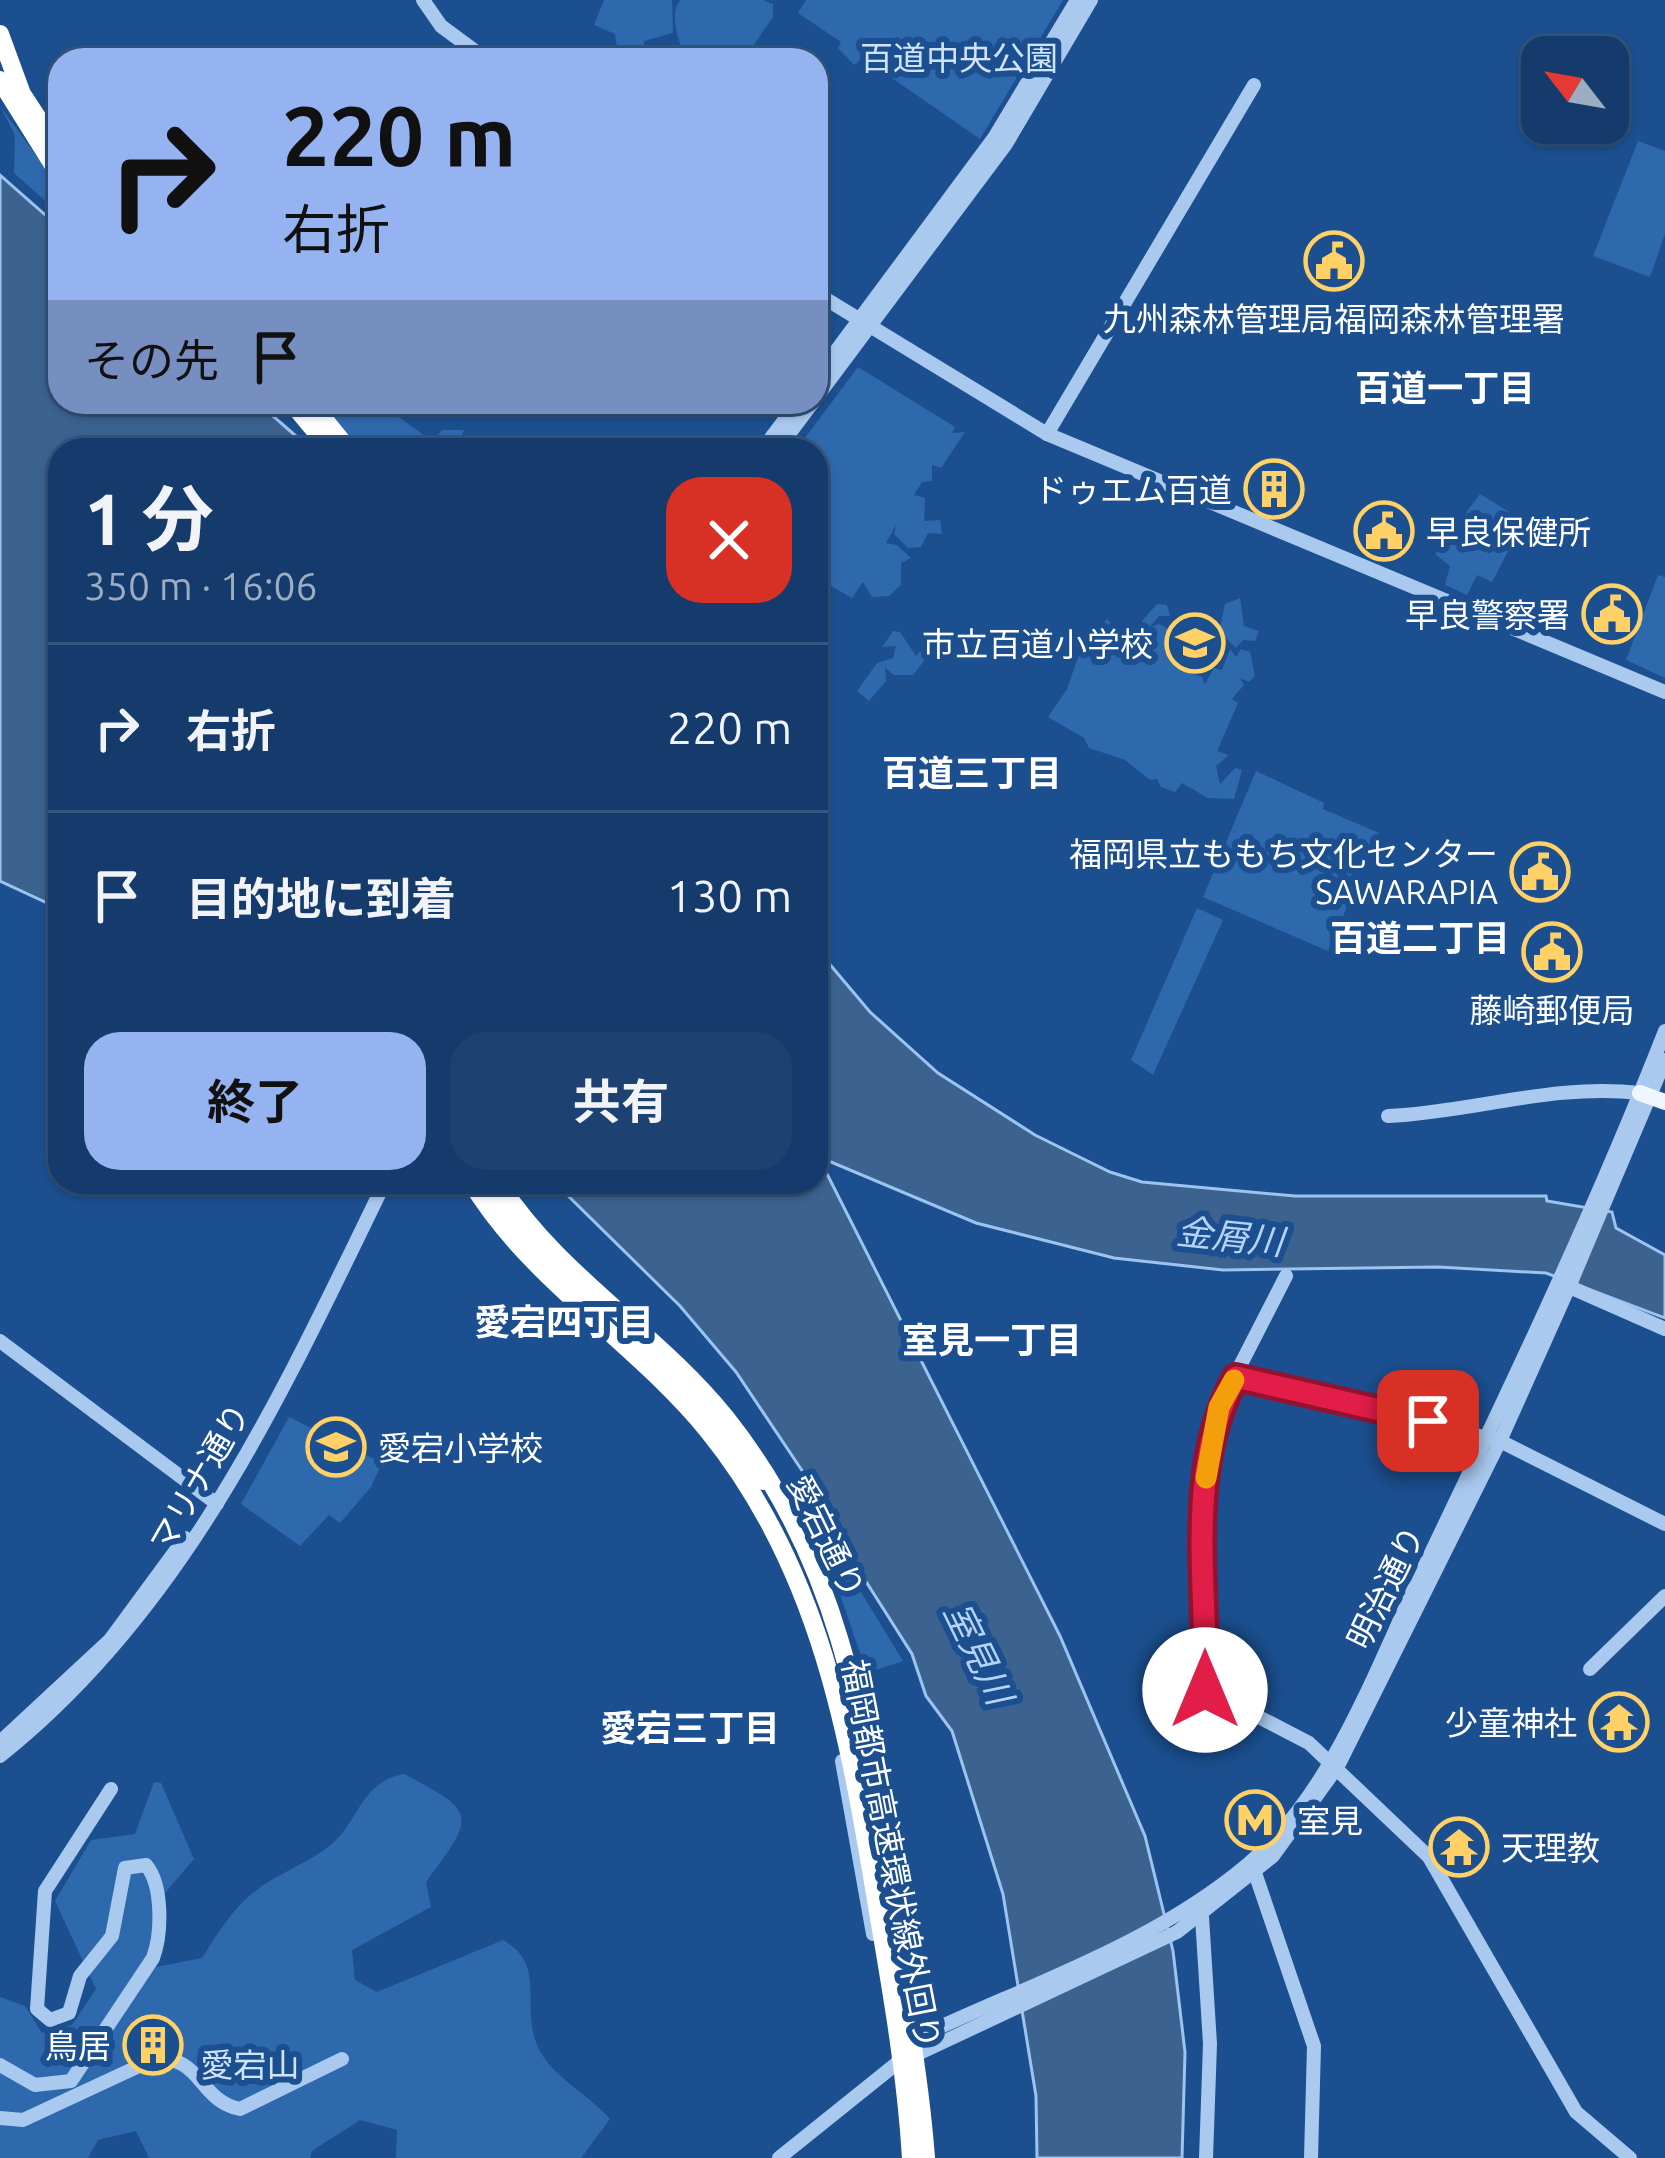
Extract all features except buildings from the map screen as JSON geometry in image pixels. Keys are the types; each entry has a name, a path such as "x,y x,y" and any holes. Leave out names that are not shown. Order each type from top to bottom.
{"highway":[{"path":"0,34 22,94 48,134"},
{"path":"0,80 48,157"},
{"path":"301,414 321,438"},
{"path":"320,414 339,438"},
{"name":"福岡都市高速環状線外回り","path":"482,1194 526,1255 708,1430 768,1519 802,1587 832,1678 863,1823 910,2158"},
{"path":"501,1194 534,1246 667,1369 783,1502"},
{"path":"503,1194 557,1256 723,1414 773,1484 813,1561 845,1648 864,1735 927,2158"}],"street":[{"path":"423,0 442,26 471,48"},
{"path":"828,379 994,138 1077,0"},
{"path":"828,364 1006,144 1091,0"},
{"path":"1047,434 1254,85"},
{"path":"828,301 1047,434 1665,692"},
{"name":"明治通り","path":"1652,1097 1665,1031"},
{"name":"明治通り","path":"1171,1927 1202,1917 1253,1868 1333,1762 1494,1440 1665,1060"},
{"path":"1388,1116 1445,1113 1579,1088 1652,1097"},
{"name":"マリナ通り","path":"0,1742 110,1640 253,1444 374,1194"},
{"name":"愛宕通り","path":"482,1194 525,1255 691,1409 756,1497 789,1556 832,1688 910,2158"},
{"name":"愛宕通り","path":"503,1194 541,1242 706,1394 783,1502 827,1589 870,1737 927,2158"},
{"path":"1286,1276 1219,1407 1208,1456 1205,1690 1333,1762 1429,1857 1576,2112 1630,2158"},
{"path":"1564,1285 1665,1329"},
{"path":"0,1341 213,1502"},
{"path":"1236,1377 1494,1440 1665,1524"},
{"name":"マリナ通り","path":"0,1756 116,1646 172,1577 213,1502"},
{"path":"1590,1669 1665,1596"},
{"path":"0,2065 35,2085 71,2081 153,1958 160,1940 154,1876 146,1865 136,1864 125,1868 112,1936 80,1976 70,2013 50,2020 37,2008 45,1892 111,1790"},
{"path":"1253,1868 1314,2046 1312,2158"},
{"name":"明治通り","path":"1171,1927 1253,1868"},
{"path":"1202,1917 1210,2044 1206,2158"},
{"path":"779,2158 912,2048 1171,1927"},
{"path":"0,2118 23,2120 152,2060 172,2057 191,2068 224,2106 240,2109 342,2059"}],"green space":[{"path":"604,0 672,0 673,33 644,41 644,48 617,48 615,34 594,25"},
{"path":"680,0 763,0 773,4 773,17 751,48 682,48 676,7"},
{"name":"百道中央公園","path":"806,0 1063,0 980,139 863,58 854,65 838,48 841,42 798,13"},
{"path":"0,106 48,172 48,203 14,173 15,135"},
{"path":"1638,141 1665,151 1665,234 1650,277 1593,256"},
{"path":"858,367 955,427 952,433 965,432 941,468 932,465 932,481 922,482 914,495 925,498 924,521 940,520 942,534 928,533 921,547 908,548 894,534 896,525 886,543 897,545 911,558 901,563 901,585 889,596 872,597 863,582 852,598 828,584 828,438 805,438 823,414 828,414 828,407"},
{"path":"328,414 395,414 428,438 348,438"},
{"path":"442,430 464,430 461,438 435,438"},
{"path":"1480,494 1524,521 1492,582 1477,575 1467,595 1445,585 1450,566 1435,554"},
{"path":"1658,575 1665,577 1665,678 1626,660"},
{"path":"1240,598 1244,626 1259,631 1255,641 1243,640 1236,648 1224,636 1222,650 1205,662 1206,672 1193,663 1178,669 1202,677 1205,684 1214,668 1222,670 1230,649 1236,657 1241,649 1250,652 1255,676 1249,682 1240,678 1244,685 1232,699 1238,703 1217,751 1229,755 1216,766 1220,784 1235,768 1242,770 1234,799 1208,798 1182,783 1175,792 1161,787 1157,779 1150,780 1125,760 1089,748 1084,738 1048,717 1067,689 1082,646 1107,619 1124,636 1114,653 1117,658 1127,640 1148,641 1142,621 1157,604 1167,605 1170,616 1159,616 1149,628 1159,624 1179,634 1176,646 1192,662 1212,651 1202,641 1220,627 1225,604"},
{"path":"893,631 900,632 916,656 925,646 931,652 913,675 894,675 885,668 886,681 869,701 857,691 877,663 893,658 896,646 882,647"},
{"path":"1256,771 1324,803 1323,809 1379,833 1328,951 1203,897"},
{"path":"1197,908 1223,920 1153,1075 1131,1060"},
{"path":"289,1417 382,1463 371,1487 340,1523 329,1515 300,1546 241,1504"},
{"path":"828,1538 903,1661 867,1673 822,1542"},
{"name":"愛宕山","path":"404,1774 456,1807 460,1828 426,1882 431,1907 352,1950 355,1980 377,1992 503,1940 516,1950 528,1972 532,2025 540,2051 610,2119 581,2158 396,2158 397,2130 360,2120 312,2151 310,2158 149,2158 136,2131 98,2140 88,2158 0,2158 0,1997 25,2006 42,2033 72,2025 96,1989 55,1901 91,1840 135,1834 154,1782 161,1783 194,1859 160,1899 156,1967 202,1958 246,1899 333,1843 379,1784"}],"water":[{"path":"0,175 48,217 48,414 271,414 298,438 48,438 48,903 0,881"},
{"name":"金屑川","path":"828,962 870,1012 938,1073 1035,1135 1110,1172 1142,1182 1295,1196 1546,1196 1547,1201 1612,1212 1616,1228 1665,1255 1665,1318 1546,1273 1438,1267 1223,1270 1114,1258 976,1223 828,1161"},
{"name":"室見川","path":"828,1176 1060,1636 1145,1836 1173,1951 1185,2052 1182,2158 1037,2158 1036,2096 1003,1894 952,1731 926,1696 912,1654 832,1528 807,1478 736,1372 680,1306 566,1194 828,1194"}],"slow traffic":[{"path":"1206,1478 1219,1407 1234,1380"}],"place":[{"name":"九州森林管理局福岡森林管理署","path":"1334,261"},
{"name":"ドゥエム百道","path":"1274,489"},
{"name":"早良保健所","path":"1384,531"},
{"name":"早良警察署","path":"1612,614"},
{"name":"市立百道小学校","path":"1195,643"},
{"name":"福岡県立ももち文化センター SAWARAPIA","path":"1540,872"},
{"name":"藤崎郵便局","path":"1552,952"},
{"name":"愛宕小学校","path":"336,1447"},
{"name":"少童神社","path":"1619,1722"},
{"name":"室見","path":"1255,1820"},
{"name":"天理教","path":"1459,1847"},
{"name":"鳥居","path":"153,2045"}],"district":[{"name":"百道一丁目","path":"1445,387"},
{"name":"百道三丁目","path":"972,772"},
{"name":"百道二丁目","path":"1420,937"},
{"name":"愛宕四丁目","path":"564,1321"},
{"name":"室見一丁目","path":"992,1339"},
{"name":"愛宕三丁目","path":"690,1727"}],"route":[{"path":"1205,1690 1208,1456 1219,1407 1236,1377 1428,1421"}]}
